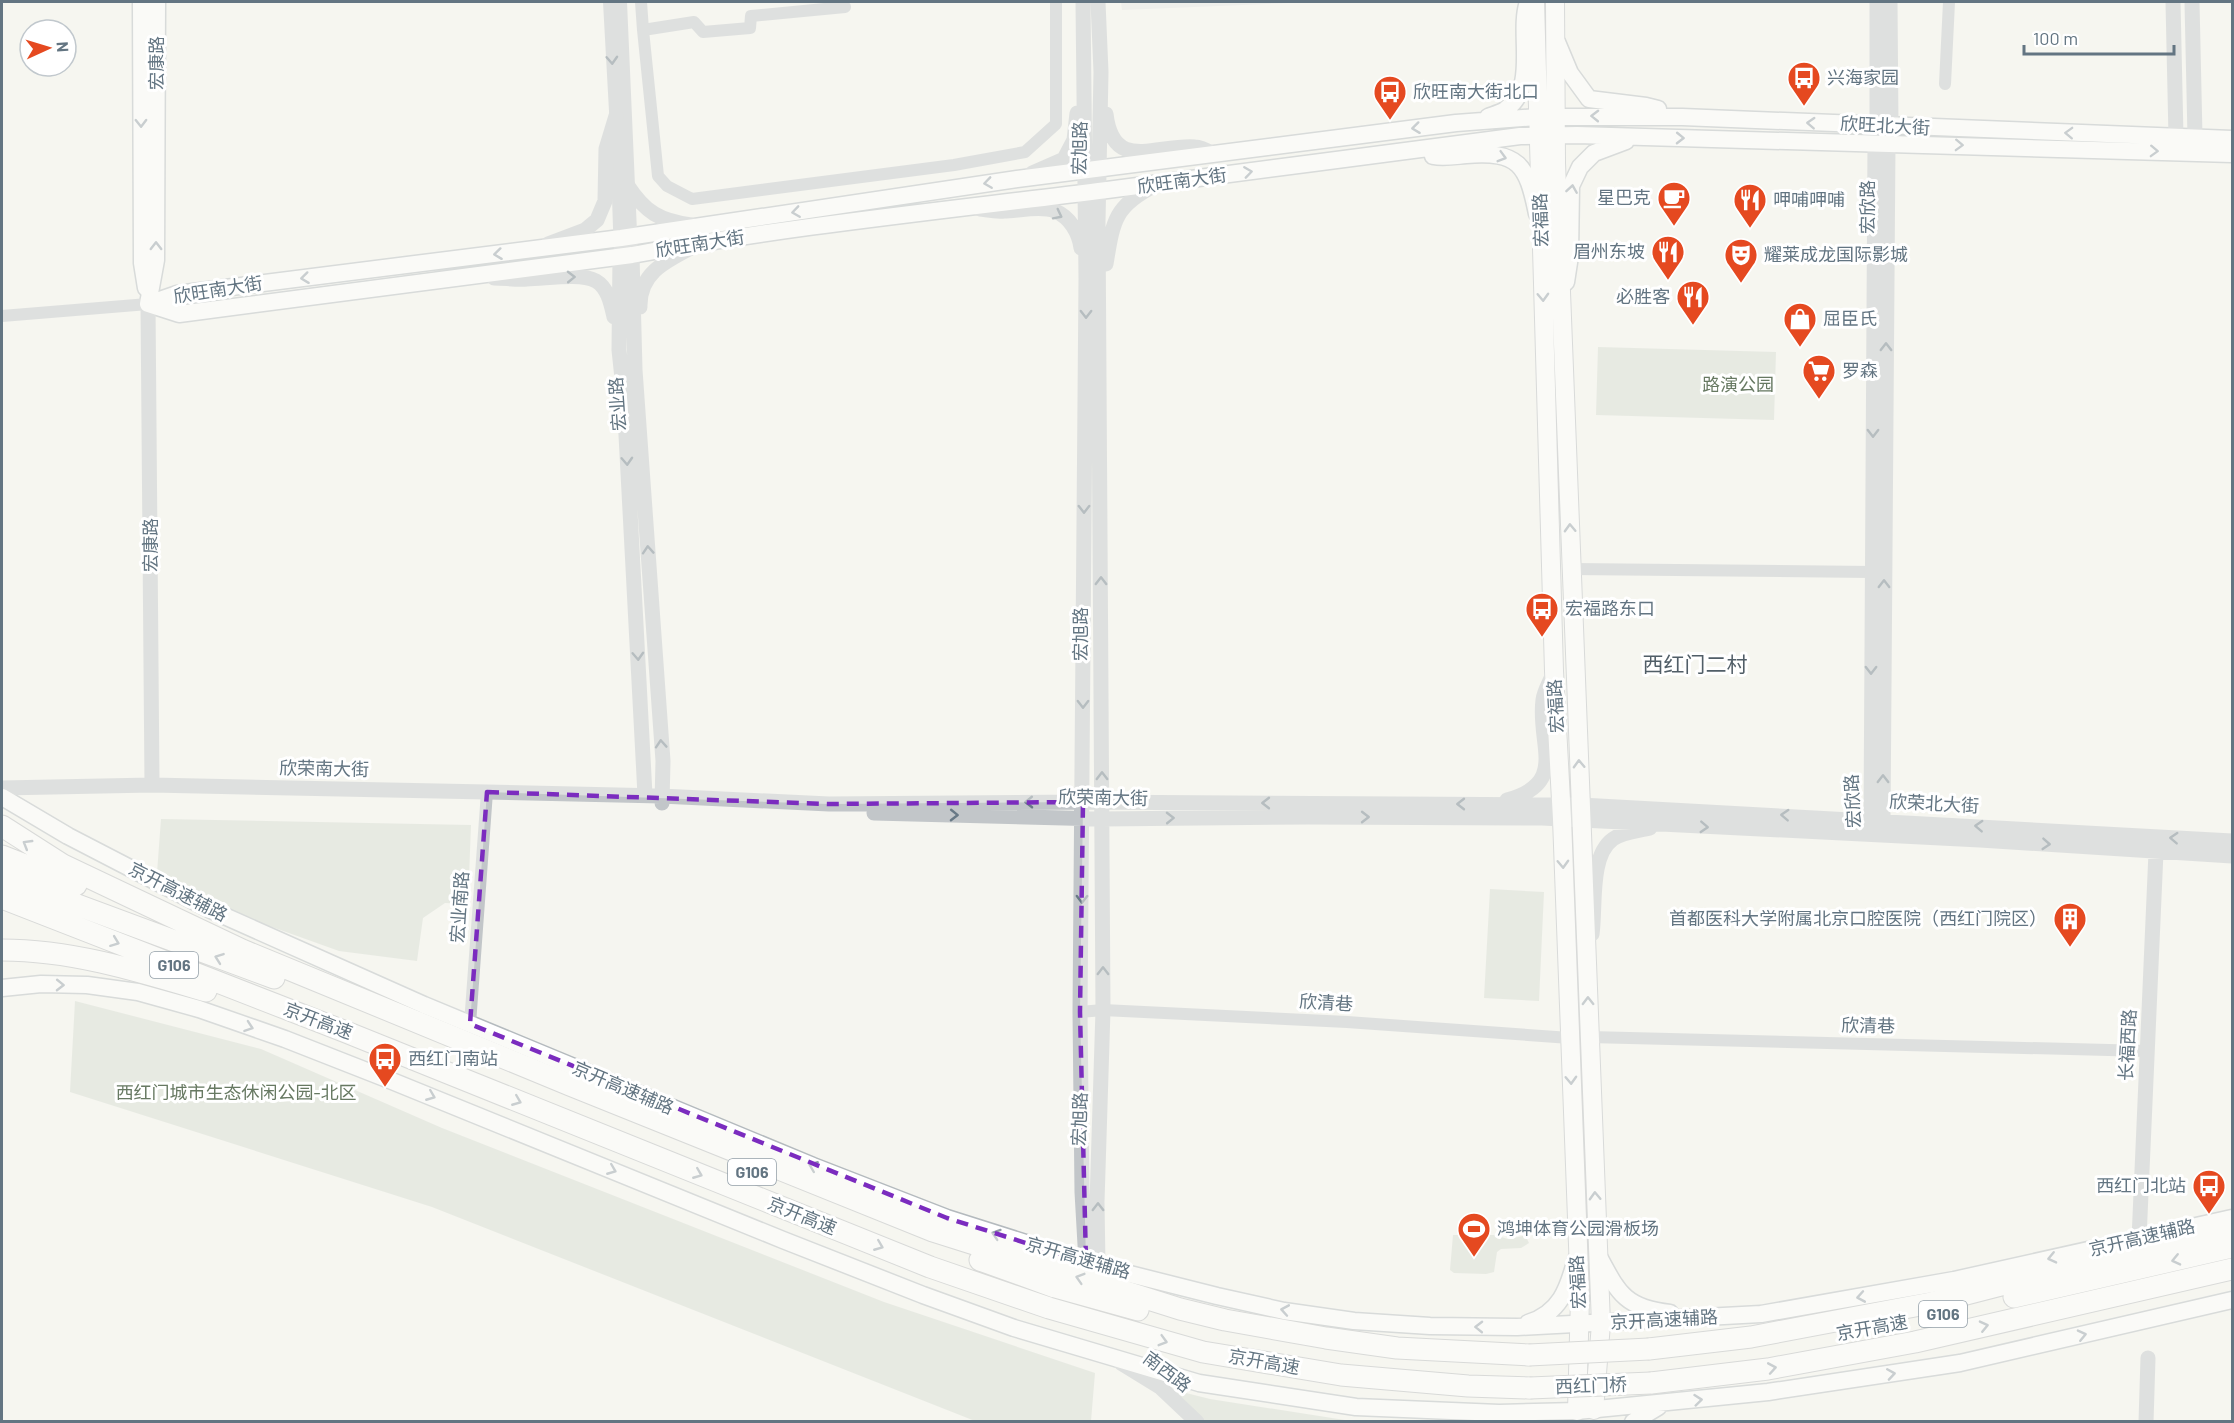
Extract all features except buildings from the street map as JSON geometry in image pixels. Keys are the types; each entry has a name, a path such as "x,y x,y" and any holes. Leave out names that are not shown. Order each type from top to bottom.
{"highway":[{"path":"2,826 63,865 242,950"},
{"path":"2,856 242,950 933,1231 1065,1274 1180,1309 1225,1320 1397,1348 1529,1361"},
{"name":"京开高速","path":"2,877 274,978 801,1192 1055,1287 1209,1329 1343,1354 1467,1364 1529,1361"},
{"name":"京开高速","path":"2,898 346,1032 909,1258 1049,1308 1203,1352 1329,1373 1468,1386 1530,1388"},
{"path":"2,950 50,953 109,963 346,1032"},
{"path":"1649,1354 1931,1303 2145,1248 2232,1231"},
{"name":"京开高速","path":"1649,1354 1765,1347 1910,1322 2232,1247"},
{"name":"京开高速","path":"1651,1383 1768,1370 1915,1342 2232,1269"},
{"name":"西红门桥","path":"1529,1361 1649,1354"},
{"name":"西红门桥","path":"1530,1388 1651,1383"}],"main road":[{"name":"宏康路","path":"141,2 142,263 148,304"},
{"name":"宏康路","path":"148,304 156,260 157,2"},
{"path":"1456,123 1488,117 1506,110 1517,96 1525,73 1524,15 1528,2"},
{"name":"宏福路","path":"1535,2 1537,117 1547,135 1562,310 1601,1324 1585,1416"},
{"name":"宏福路","path":"1555,2 1556,116 1547,135 1541,239 1554,671 1585,1416"},
{"path":"1556,39 1570,73 1589,99 1646,106 1682,117"},
{"name":"欣旺南大街","path":"148,304 179,314 626,256 701,234 1017,179 1456,123 1537,117"},
{"name":"欣旺北大街","path":"1537,117 1682,117 1883,135 2232,154"},
{"name":"欣旺南大街","path":"148,304 177,294 626,237 701,234 959,207 1158,184 1520,136 1547,135"},
{"name":"欣旺北大街","path":"1547,135 1639,137 1883,135 2232,139"},
{"path":"1562,310 1570,256 1571,186 1580,167 1594,153 1613,144 1639,137"},
{"path":"1402,151 1439,157 1490,153 1510,158 1528,178 1541,239"},
{"name":"京开高速辅路","path":"2,797 68,836 211,910 470,1024 802,1162 936,1214 1092,1264 1284,1311 1354,1321 1430,1326 1517,1327 1761,1314 1943,1282 2232,1218"},
{"path":"2,988 41,984 87,985 138,992 199,1009 377,1075 923,1295 1014,1328 1199,1383 1356,1407 1585,1416 1670,1403 1768,1392 1960,1363 2232,1300"},
{"path":"1517,1327 1538,1320 1551,1312 1560,1302 1570,1283 1577,1255"},
{"path":"1598,1255 1612,1281 1632,1304 1656,1312 1710,1317"},
{"path":"1633,1422 1652,1410 1670,1403"},
{"path":"1499,1413 1536,1422"}],"street":[{"name":"宏业路","path":"609,2 628,186 626,256 619,350 624,397 645,795"},
{"name":"宏业路","path":"621,2 619,112 626,237"},
{"path":"641,2 658,176 667,186 692,199 954,165 1025,152 1056,124 1056,2"},
{"name":"宏旭路","path":"1083,2 1092,170 1092,279 1080,1012 1082,1192 1092,1264"},
{"name":"宏旭路","path":"1092,170 1101,72 1098,2"},
{"path":"1877,2 1883,135"},
{"path":"1883,135 1890,2"},
{"path":"1946,84 1949,2"},
{"path":"2173,2 2176,137"},
{"path":"2192,2 2195,138"},
{"path":"643,30 694,22 703,32 750,28 751,16 845,7"},
{"path":"1017,179 1064,159 1074,140 1077,122 1076,88 1085,51"},
{"path":"1101,72 1107,127 1111,137 1118,145 1128,150 1143,152 1197,147 1213,154"},
{"path":"538,249 585,230 597,220 605,201 606,149 619,112"},
{"name":"宏欣路","path":"1877,820 1872,572 1883,135"},
{"name":"宏欣路","path":"1875,835 1877,820 1883,135"},
{"path":"959,207 1001,212 1041,209 1055,211 1070,221 1079,239 1092,279 1105,268 1110,236 1124,205 1135,196 1158,184"},
{"path":"628,186 639,203 654,215 701,234 663,262 650,274 643,287 640,299 641,342 635,370"},
{"name":"宏业路","path":"626,256 663,761 662,799"},
{"path":"470,276 524,279 575,277 589,278 598,282 611,299 619,350"},
{"name":"宏旭路","path":"1092,279 1102,802 1103,1010 1097,1202 1092,1264"},
{"path":"2,316 148,304"},
{"name":"宏康路","path":"148,304 152,785"},
{"path":"1572,569 1872,572"},
{"path":"1490,804 1525,795 1538,786 1546,770 1543,699 1554,671"},
{"name":"欣荣南大街","path":"2,788 152,785 645,795 662,799 798,812 1102,819 1561,812"},
{"name":"宏业南路","path":"470,1024 487,792"},
{"name":"欣荣南大街","path":"662,799 830,804 1083,801 1490,804 1561,812"},
{"name":"欣荣北大街","path":"1561,812 1877,820 2232,841"},
{"name":"欣荣北大街","path":"1581,812 1665,824 2232,856"},
{"path":"1587,973 1594,924 1596,876 1601,856 1612,840 1624,834 1665,824"},
{"name":"长福西路","path":"2139,1239 2156,852"},
{"name":"欣清巷","path":"1080,1012 1103,1010 1347,1022 1570,1038"},
{"name":"欣清巷","path":"1589,1036 2147,1050"},
{"name":"南西路","path":"1111,1357 1160,1387 1197,1422"},
{"path":"2146,1422 2148,1358"}],"highlighted area":[{"path":"487,792 829,804 1083,802 1080,1012 1086,1262 947,1218 470,1024"}],"shaded area":[{"path":"1121,2 1312,2 1122,10"}],"green space":[{"name":"路演公园","path":"1598,347 1776,352 1774,420 1596,415"},
{"path":"161,819 471,825 468,904 445,903 423,918 417,961 339,951 247,918 157,873"},
{"path":"1490,889 1544,892 1539,1001 1484,998"},
{"name":"西红门城市生态休闲公园-北区","path":"75,1001 261,1049 442,1128 884,1302 1095,1373 1091,1421 975,1421 432,1207 70,1092"},
{"name":"鸿坤体育公园滑板场","path":"1453,1235 1495,1235 1508,1239 1523,1236 1529,1243 1521,1248 1501,1249 1497,1252 1494,1272 1454,1273 1450,1270"},
{"path":"1166,1388 1210,1399 1351,1421 1199,1421"}],"place":[{"name":"兴海家园","path":"1804,107"},
{"name":"欣旺南大街北口","path":"1390,121"},
{"name":"星巴克","path":"1674,227"},
{"name":"呷哺呷哺","path":"1750,229"},
{"name":"眉州东坡","path":"1668,281"},
{"name":"耀莱成龙国际影城","path":"1741,284"},
{"name":"必胜客","path":"1693,326"},
{"name":"屈臣氏","path":"1800,348"},
{"name":"罗森","path":"1819,400"},
{"name":"宏福路东口","path":"1542,638"},
{"name":"首都医科大学附属北京口腔医院（西红门院区）","path":"2070,948"},
{"name":"西红门南站","path":"385,1088"},
{"name":"西红门北站","path":"2209,1215"},
{"name":"鸿坤体育公园滑板场","path":"1474,1258"}],"district":[{"name":"西红门二村","path":"1695,665"}]}
